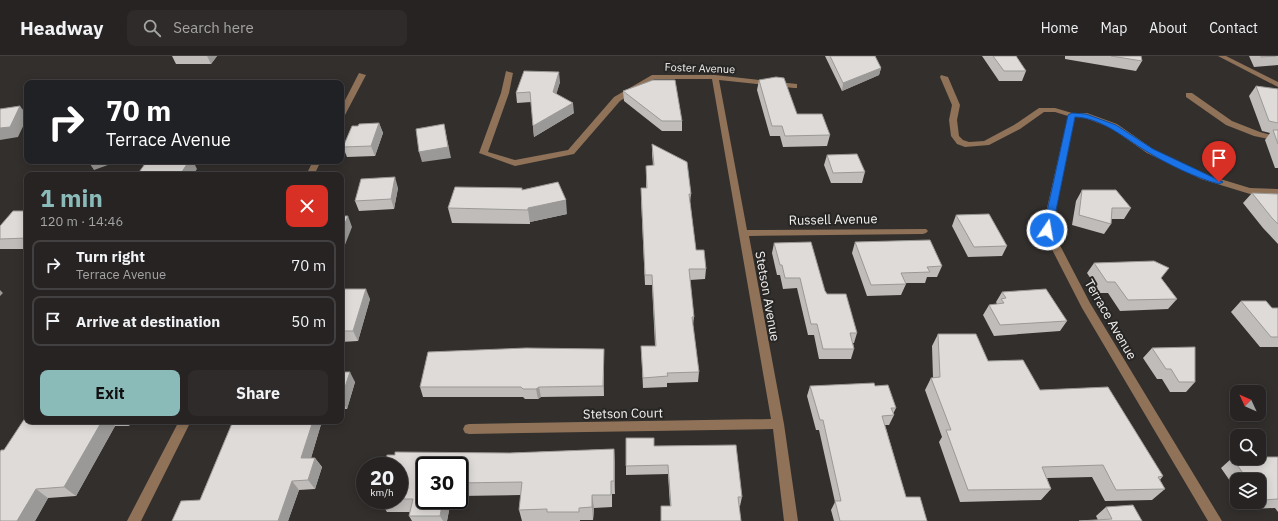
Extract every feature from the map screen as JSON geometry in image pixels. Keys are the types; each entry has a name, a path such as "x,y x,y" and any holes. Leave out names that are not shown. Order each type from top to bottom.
{"street":[{"path":"1221,56 1278,85"},
{"name":"Foster Avenue","path":"510,73 505,93 483,153 515,163 571,152 617,99 652,77 715,77 794,86"},
{"path":"344,109 362,75"},
{"name":"Stetson Avenue","path":"715,77 742,233 778,424 791,521"},
{"path":"944,77 956,105 953,120 954,136 960,142 968,145 986,143 1017,127 1042,110 1056,110 1072,115 1084,116 1114,126 1150,151 1204,177 1250,191 1278,192"},
{"path":"1189,96 1229,123 1257,134 1278,139"},
{"name":"Terrace Avenue","path":"1072,115 1047,230 1086,305 1215,521"},
{"name":"Russell Avenue","path":"742,233 923,231"},
{"path":"134,521 183,424"},
{"name":"Stetson Court","path":"469,429 778,424"}],"building":[{"path":"830,56 875,56 881,68 843,83"},
{"path":"993,56 1016,56 1026,71 1004,71"},
{"path":"1111,56 1141,56 1142,61"},
{"path":"524,71 559,72 553,92 573,103 533,126 530,92 516,93"},
{"path":"776,77 784,78 797,114 822,114 830,135 785,136 782,126 772,126 759,80"},
{"path":"653,80 675,80 682,121 662,121 623,91"},
{"path":"1256,86 1278,89 1278,123 1269,121"},
{"path":"20,106 10,127 0,128 0,109"},
{"path":"379,123 371,146 344,147 352,126 358,126 359,124"},
{"path":"444,124 448,147 419,152 416,129"},
{"path":"1273,130 1278,130 1278,144"},
{"path":"652,144 687,162 691,194 689,194 696,250 704,250 706,269 689,269 694,317 692,317 699,372 667,373 668,376 643,378 641,346 656,346 652,275 645,275 641,188 647,188 646,166 654,165"},
{"path":"857,154 865,172 833,173 827,155"},
{"path":"145,164 187,164 182,172 139,172"},
{"path":"395,177 391,199 355,201 361,179"},
{"path":"558,182 566,200 528,208 528,210 448,208 455,187 522,188 522,190"},
{"path":"1082,190 1116,190 1131,208 1112,208 1111,224 1079,215"},
{"path":"1252,193 1278,194 1278,224 1272,218"},
{"path":"13,211 24,211 24,238 0,239 0,226"},
{"path":"989,214 1007,246 974,247 956,215"},
{"path":"344,216 348,216 344,226"},
{"path":"930,240 942,266 927,267 930,272 901,273 906,284 871,285 855,242"},
{"path":"811,242 827,294 846,294 857,333 850,333 854,349 823,349 817,324 811,324 800,278 785,278 774,243"},
{"path":"1154,261 1169,268 1161,278 1177,299 1128,300 1115,282 1107,282 1094,263"},
{"path":"344,289 366,289 353,331 344,331"},
{"path":"1046,289 1067,321 1000,325 989,305 1004,303 1001,299 1006,298 1002,292"},
{"path":"1241,301 1266,301 1272,308 1278,308 1278,337 1271,337"},
{"path":"938,334 976,334 988,361 1023,360 1040,390 1108,387 1163,476 1158,477 1165,489 1116,490 1103,465 1042,467 1051,489 968,490 946,430 951,430 931,378 940,377"},
{"path":"1195,347 1195,382 1179,382 1171,369 1166,369 1152,348"},
{"path":"526,348 604,349 603,386 539,387 536,389 523,389 521,387 420,387 428,352"},
{"path":"344,372 350,372 344,390"},
{"path":"874,383 875,386 888,385 896,408 891,408 894,415 882,416 906,497 920,497 927,521 840,521 835,501 841,501 823,420 820,420 810,386"},
{"path":"24,420 24,424 100,424 64,487 36,489 17,521 0,521 0,452 1,450 4,450"},
{"path":"232,424 312,424 301,458 315,458 308,480 292,481 278,521 172,521 181,501 200,500"},
{"path":"626,438 654,438 654,446 736,445 742,497 738,497 741,521 661,521 661,506 671,506 668,465 626,466"},
{"path":"614,449 614,481 611,481 611,495 592,495 592,507 579,508 579,512 547,512 547,509 519,510 522,482 468,483 468,457 416,457 416,509 441,509 440,516 409,516 413,499 408,499 408,457 386,457 387,455 395,455 395,452 510,453"},
{"path":"1266,457 1278,457 1278,499 1266,500 1266,473 1243,473 1237,465 1266,465"},
{"path":"1133,505 1142,521 1079,521 1112,519 1106,507"}],"route":[{"path":"1047,230 1072,115 1084,116 1114,126 1150,151 1204,177 1219,182"}]}
